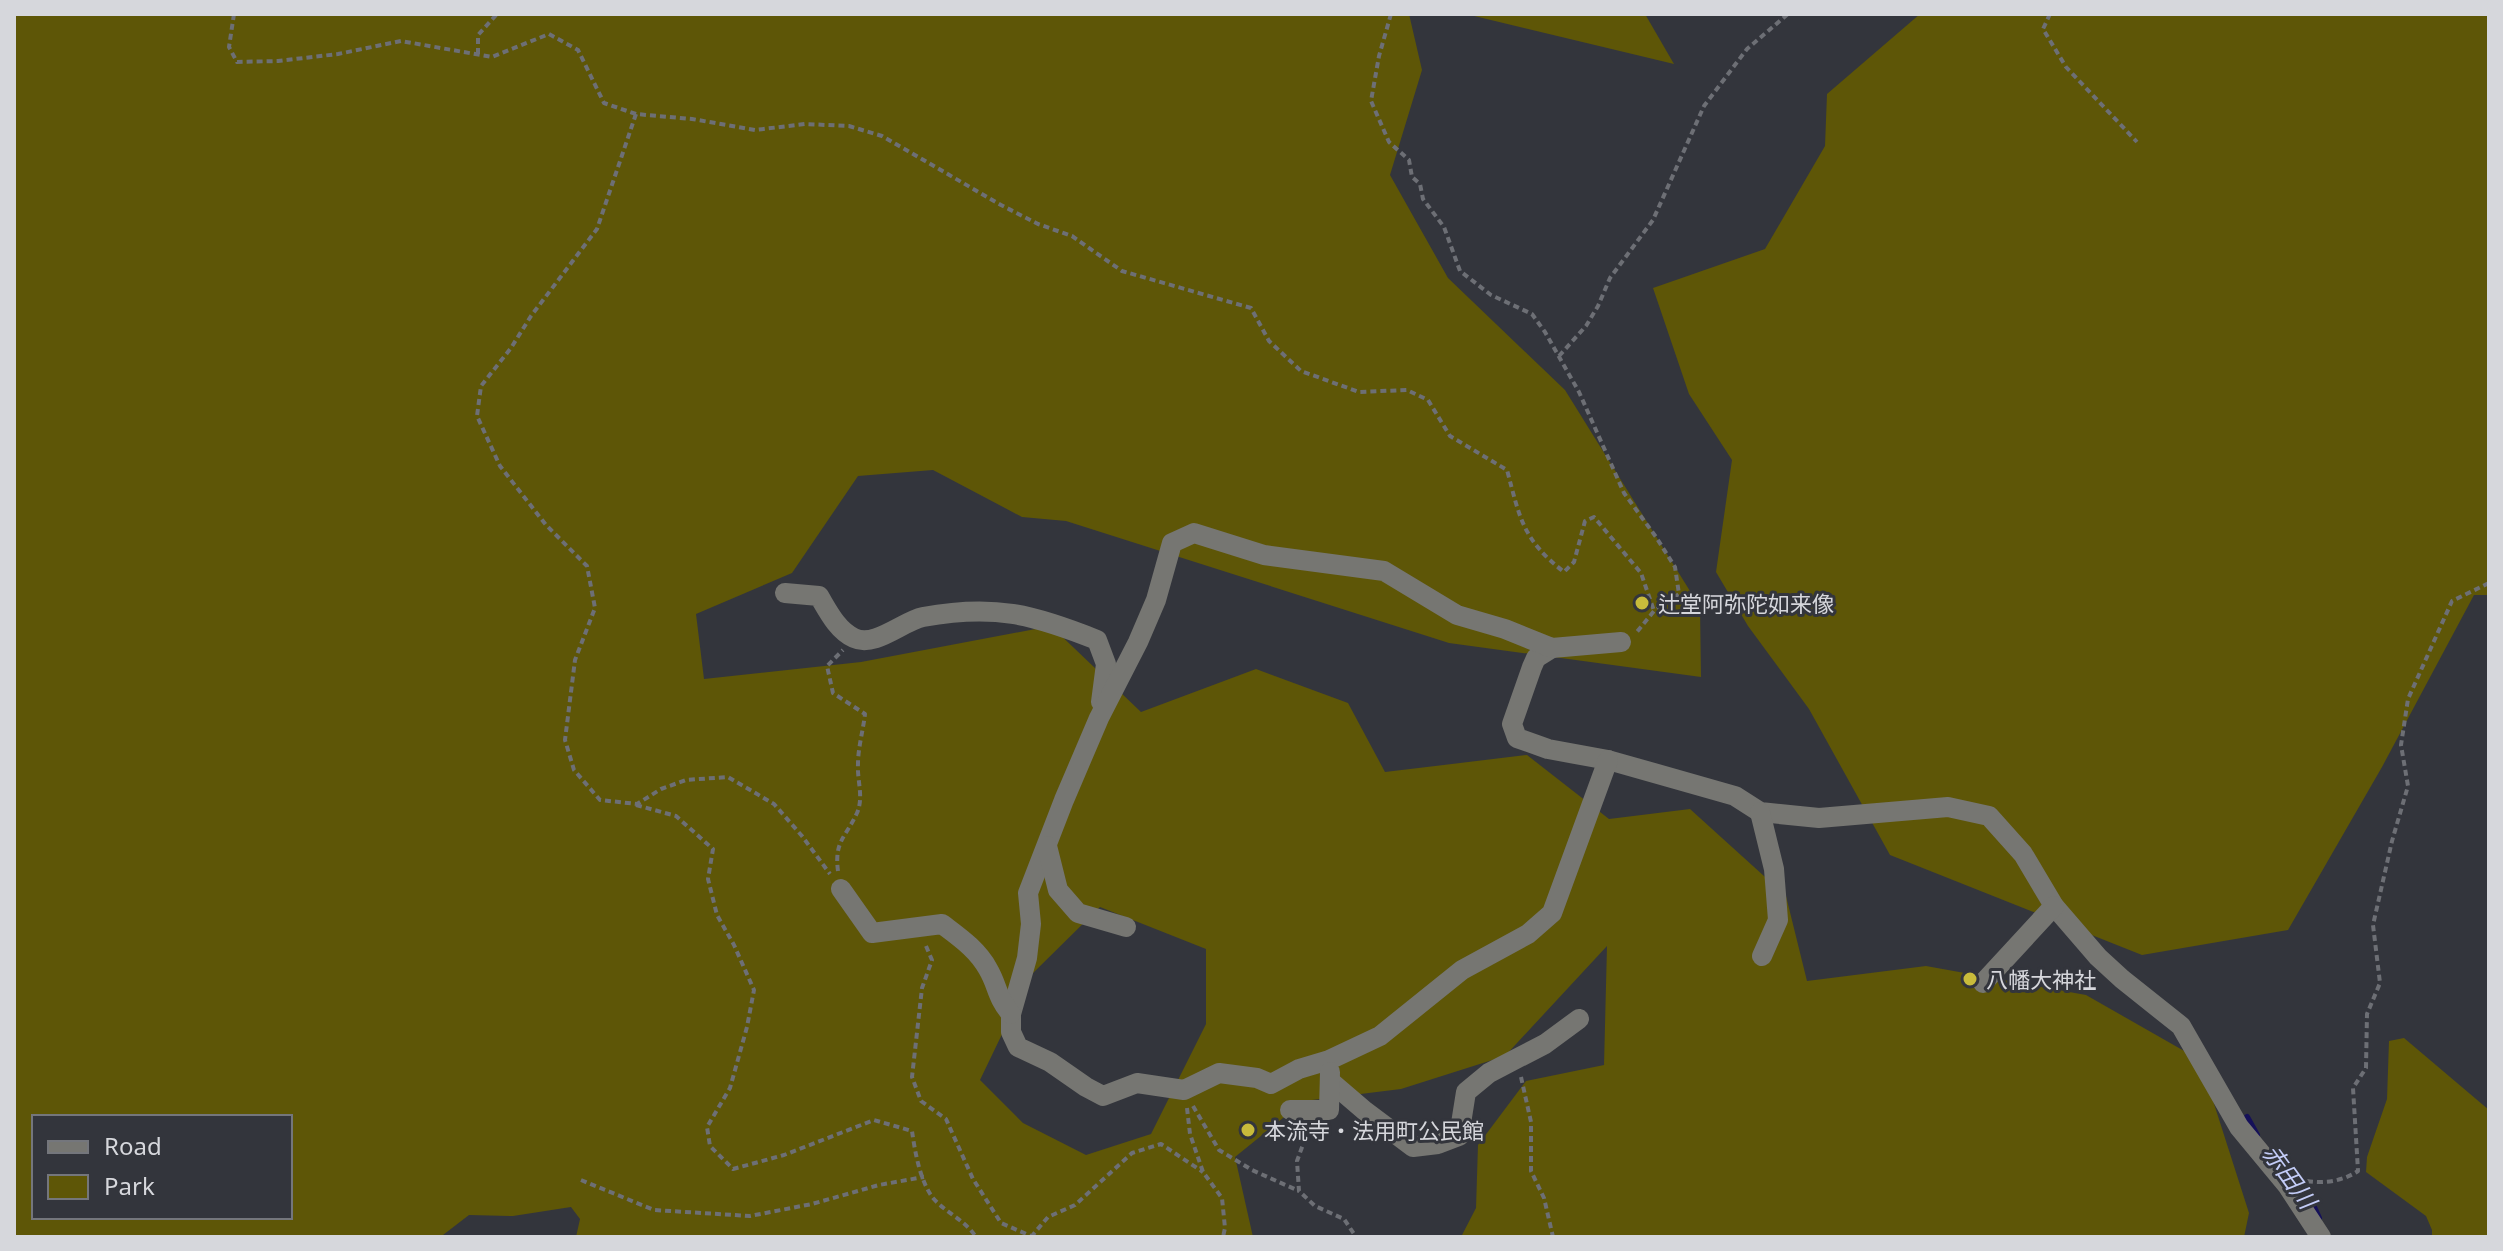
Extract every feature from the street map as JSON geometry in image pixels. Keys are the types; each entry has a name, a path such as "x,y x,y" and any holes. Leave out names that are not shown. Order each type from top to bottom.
{"street":[{"path":"1608,760 1552,913 1528,934 1462,970 1380,1036 1329,1060 1299,1069 1271,1084 1257,1078 1219,1073 1184,1090 1137,1083 1103,1096 1050,1062 1018,1047 1011,1032 1011,1014 1027,958 1031,924 1028,893 1099,718 1156,600 1172,543 1194,533 1264,555 1384,571 1457,615 1505,629 1552,648 1621,642"},
{"path":"785,593 819,596 836,624 854,639 865,640 888,633 918,618 968,611 1010,612 1048,620 1097,640 1106,664 1099,718"},
{"path":"1552,648 1536,658 1532,667 1512,724 1517,738 1548,749 1608,760 1735,796 1760,812 1819,818 1948,807 1989,816 2023,854 2054,906 2114,972 2181,1026 2239,1127 2287,1185 2320,1236"},
{"path":"1760,812 1774,869 1778,920 1762,956"},
{"path":"1047,846 1058,890 1078,913 1126,927"},
{"path":"841,889 872,933 942,924 969,944 988,969 1000,1001 1011,1014"},
{"path":"1983,983 2054,906"},
{"path":"1330,1081 1413,1147 1438,1144 1459,1136 1466,1092 1489,1073 1545,1044 1579,1019"},
{"path":"1290,1110 1329,1110 1329,1060"}],"path":[{"path":"234,14 229,47 237,62 308,58 401,41 492,57 549,34 578,50 604,103 636,114 692,119 755,130 805,124 849,126 882,136 1001,205 1038,224 1072,236 1122,271 1251,308 1269,341 1301,371 1359,392 1407,390 1428,400 1450,436 1507,470 1524,530 1543,555 1564,572 1574,562 1585,521 1594,517 1641,573 1654,611"},
{"path":"478,54 478,35 497,14"},
{"path":"1391,14 1371,101 1389,142 1409,160 1412,177 1420,184 1423,199 1444,227 1460,271 1491,295 1532,314 1579,392 1624,493 1675,567 1679,594 1654,611 1640,630 1621,642"},
{"path":"1559,356 1586,326 1610,278 1653,220 1704,106 1747,49 1788,14"},
{"path":"2050,14 2043,29 2066,67 2137,142"},
{"path":"636,114 597,229 481,386 477,416 500,466 546,525 587,566 595,608 575,660 565,740 574,770 600,800 637,804 661,789 686,780 728,777 774,804 841,889"},
{"path":"2301,1179 2322,1183 2358,1171 2353,1088 2366,1068 2367,1014 2380,983 2373,925 2408,786 2401,745 2408,699 2452,601 2489,583"},
{"path":"841,889 836,859 841,837 857,812 861,792 858,765 865,714 833,693 827,666 854,639"},
{"path":"628,803 676,816 713,849 708,879 717,915 754,990 730,1088 707,1127 710,1146 733,1169 784,1155 874,1120 912,1131 917,1162 933,1198 969,1227 976,1237"},
{"path":"925,943 932,960 922,988 912,1077 921,1101 946,1119 973,1179 1001,1223 1030,1237 1048,1217 1075,1205 1132,1153 1161,1144 1203,1172"},
{"path":"1518,1058 1531,1122 1531,1171 1544,1198 1553,1237"},
{"path":"1184,1090 1190,1134 1203,1172 1222,1198 1223,1237"},
{"path":"1184,1090 1219,1150 1252,1170 1299,1191 1315,1206 1344,1219 1356,1237"},
{"path":"1290,1110 1309,1128 1297,1161 1299,1191"},
{"path":"581,1180 654,1210 750,1216 924,1177"}],"green space":[{"path":"14,14 1409,14 1422,70 1390,175 1448,278 1565,390 1700,607 1701,677 1449,643 1066,521 1022,517 933,470 858,476 792,573 696,614 704,679 861,662 1051,626 1141,712 1256,669 1348,703 1385,772 1527,755 1609,819 1690,809 1786,896 1807,981 1926,966 2086,995 2200,1060 2249,1213 2244,1237 1461,1237 1476,1208 1478,1145 1526,1081 1604,1065 1607,946 1505,1056 1401,1089 1304,1101 1235,1157 1253,1237 576,1237 580,1219 571,1207 513,1216 469,1215 436,1237 14,1237","holes":["1100,907 1206,949 1206,1024 1151,1134 1086,1155 1023,1123 980,1080 1030,976"]},
{"path":"1466,14 1645,14 1674,64"},
{"path":"1920,14 2489,14 2489,595 2474,595 2382,767 2288,930 2142,955 1890,855 1809,709 1748,626 1716,572 1732,460 1689,394 1653,288 1765,249 1825,146 1827,94"},
{"path":"2404,1038 2489,1110 2489,1237 2432,1237 2426,1216 2366,1172 2367,1157 2387,1099 2389,1041"}],"waterway":[{"name":"赤田川","path":"2247,1117 2257,1135"},
{"name":"赤田川","path":"2297,1184 2319,1218"}],"place":[{"name":"辻堂阿弥陀如来像","path":"1642,603"},
{"name":"八幡大神社","path":"1970,979"},
{"name":"本流寺・法用町公民館","path":"1248,1130"}]}
